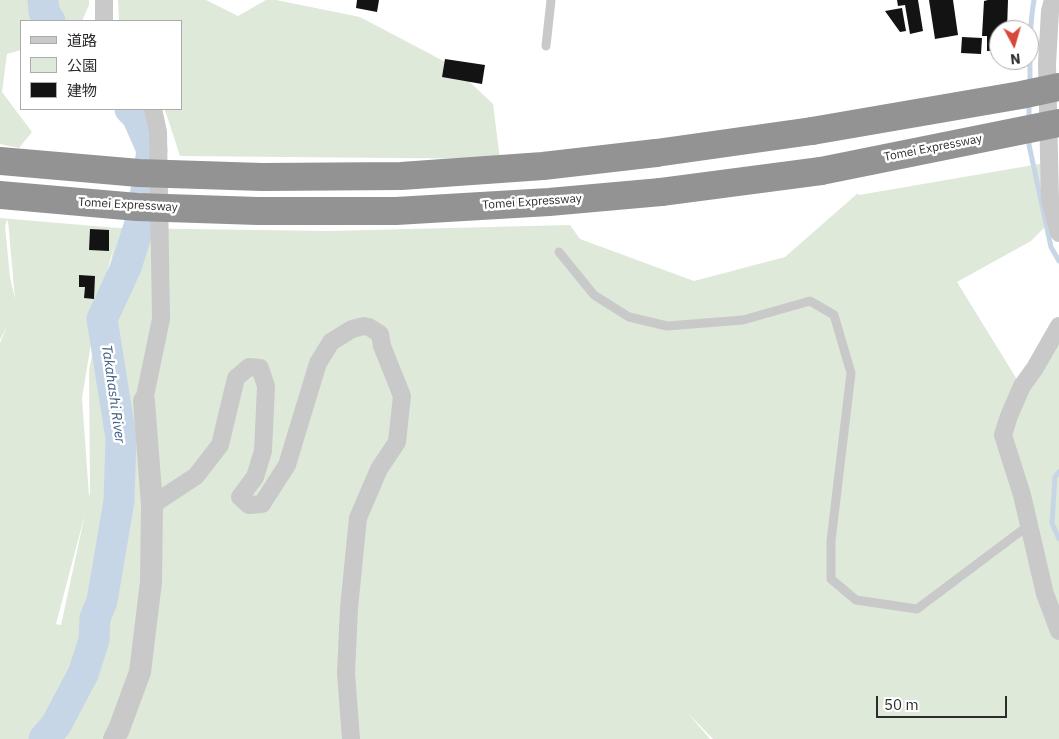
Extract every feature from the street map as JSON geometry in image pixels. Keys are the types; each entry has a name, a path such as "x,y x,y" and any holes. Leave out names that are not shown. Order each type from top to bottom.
{"highway":[{"path":"0,161 139,173 262,177 401,176 543,166 656,153 812,131 1059,87"},
{"name":"Tomei Expressway","path":"0,195 137,207 258,211 396,211 549,202 661,192 821,170 1059,123"}],"street":[{"path":"104,0 104,20"},
{"path":"1053,0 1050,11 1047,64 1050,200 1059,234"},
{"path":"114,739 140,672 151,582 152,505 144,401 161,319 158,132 153,110"},
{"path":"152,505 196,476 220,445 236,378 249,367 260,368 266,386 263,451 255,477 240,497 249,505 262,504 287,465 318,363 331,342 352,329 364,326 380,334 382,346 402,396 397,442 379,469 358,518 349,608 346,673 351,739"},
{"path":"1059,326 1035,368 1022,386 1008,416 1003,435 1052,595 1059,630"}],"lane":[{"path":"546,46 551,0"},
{"path":"559,252 594,295 629,317 667,326 743,320 810,301 834,315 851,373 831,541 832,579 856,600 917,608 1029,525"}],"green space":[{"path":"0,0 89,0 89,5 82,20 20,20 20,50 7,54 2,92 32,132 19,148 0,144"},
{"path":"118,0 206,0 238,16 266,0 276,0 360,17 453,66 493,104 500,159 180,156 164,110 182,110 182,20 119,20"},
{"path":"1045,163 1052,220 1031,241 957,282 1021,386 1059,328 1059,739 713,739 687,712 710,739 0,739 0,343 7,326 0,340 0,218 118,228 329,231 570,225 580,239 694,281 785,257 858,193 859,195","holes":["8,221 15,299 10,277 5,226","114,245 89,370 89,496 82,398 95,320","85,514 61,625 56,624"]}],"building":[{"path":"357,0 379,0 377,12 356,8"},
{"path":"897,0 918,0 923,31 910,34 905,5 898,6"},
{"path":"929,0 953,0 958,35 935,39"},
{"path":"1008,0 1007,20 989,20 989,51 987,51 987,36 982,36 984,1"},
{"path":"902,8 906,31 900,32 885,11"},
{"path":"962,37 982,38 981,54 961,53"},
{"path":"445,59 485,65 482,84 442,77"},
{"path":"90,229 109,230 109,251 89,250"},
{"path":"79,275 95,276 94,299 84,298 85,287 79,287"}],"waterway":[{"name":"Takahashi River","path":"43,0 44,12 49,20"},
{"path":"1030,85 1034,0"},
{"path":"1029,101 1029,120"},
{"name":"Takahashi River","path":"44,739 56,725 83,674 94,640 95,618 102,601 119,501 121,438 102,319 126,267 142,217 152,150 137,116 131,110"},
{"path":"1029,138 1051,247 1059,261"},
{"path":"1059,472 1055,477 1052,523 1059,539"}]}
